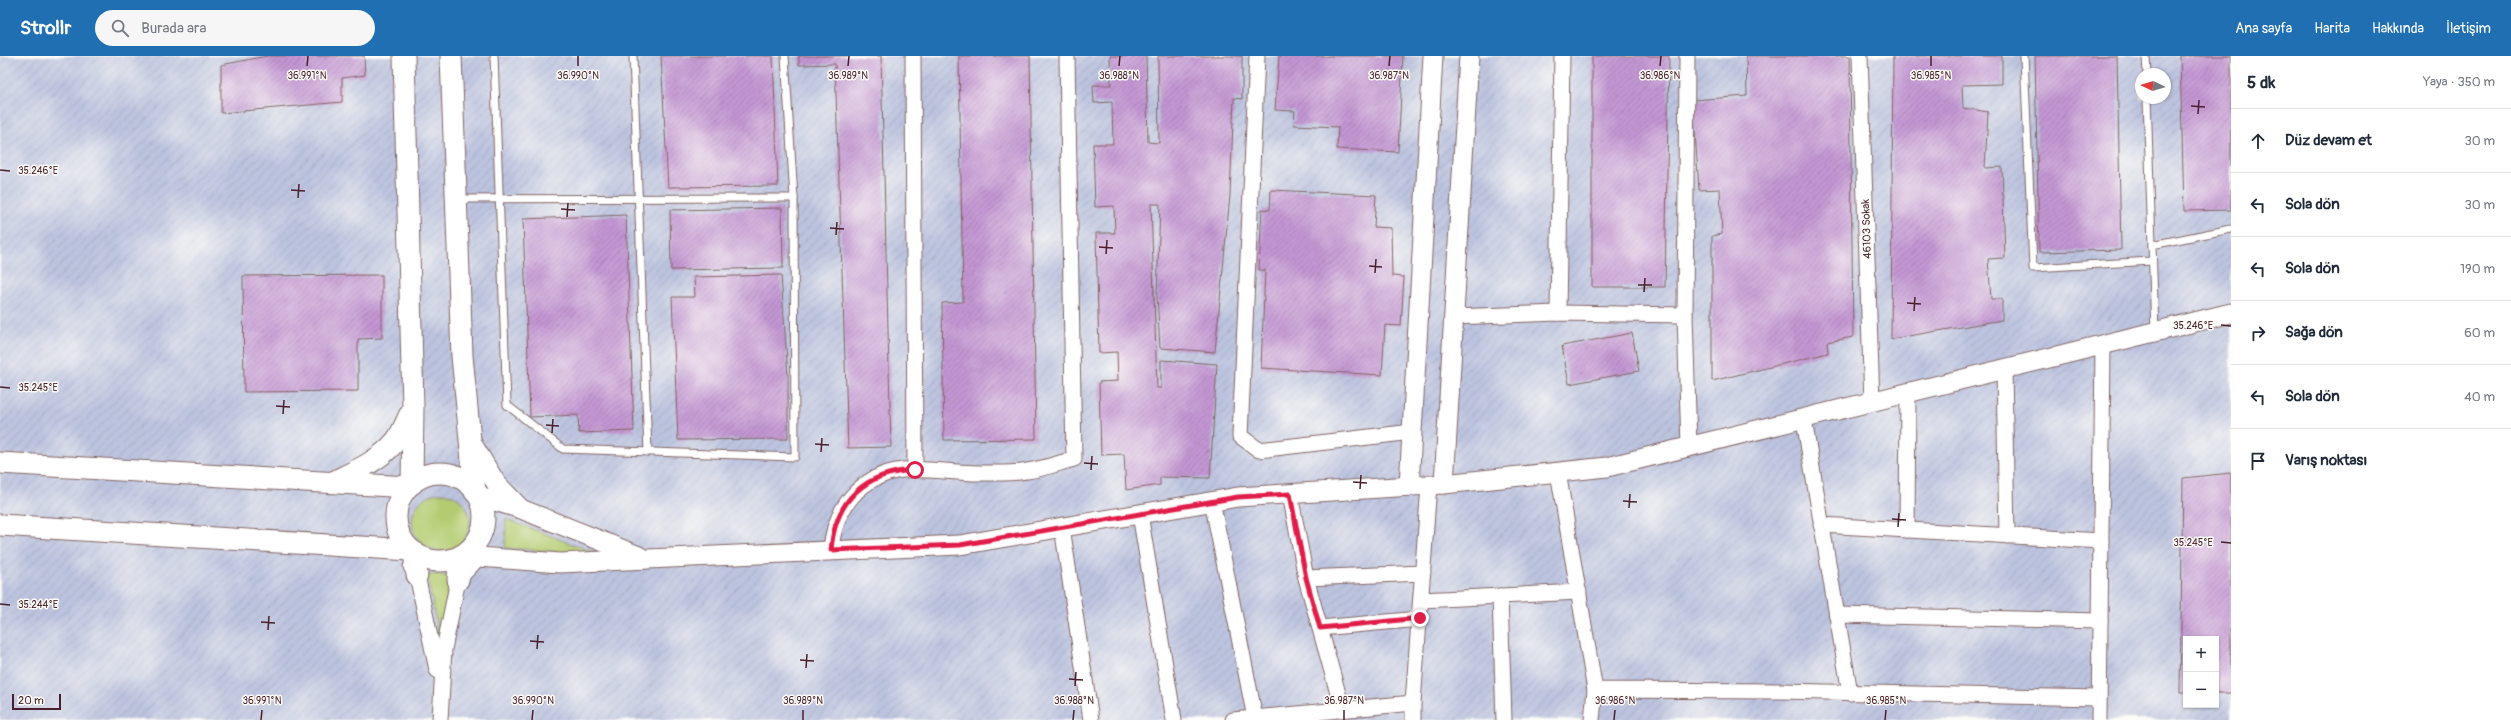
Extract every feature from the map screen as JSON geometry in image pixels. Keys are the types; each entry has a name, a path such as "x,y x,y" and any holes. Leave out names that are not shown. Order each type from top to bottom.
{"main road":[{"path":"404,56 413,408 410,486"},
{"path":"450,56 462,356 470,442 477,494 484,511 483,526 478,540 468,555 458,580"},
{"path":"332,483 365,467 386,451 396,441 413,408"},
{"path":"0,463 332,483 410,486"},
{"path":"468,555 439,562 424,558 413,551 402,540 397,526 396,512 400,499 410,486 432,474 446,473 459,477 477,494"},
{"path":"0,525 413,551"},
{"path":"413,551 417,575"}],"street":[{"path":"913,56 915,470"},
{"path":"831,550 838,516 854,494 877,478 902,470 977,473 1027,472 1074,459 1067,56"},
{"path":"1257,56 1240,436 1259,450 1412,432"},
{"path":"1409,486 1433,56"},
{"path":"1413,720 1423,572 1437,484 1454,317 1469,56"},
{"path":"1558,313 1562,56"},
{"path":"1687,56 1686,315 1689,447"},
{"name":"46103 Sokak","path":"1860,56 1872,402"},
{"path":"1454,317 1558,313 1686,315"},
{"path":"468,555 560,563 644,558 960,545 1238,497 1437,484 1607,467 1804,420 2231,313"},
{"path":"2099,720 2103,345"},
{"path":"2004,370 2007,536"},
{"path":"1907,530 1908,394"},
{"path":"1804,420 1850,693"},
{"path":"470,442 496,483 521,510"},
{"path":"1558,472 1595,690 1592,720"},
{"path":"477,494 644,558"},
{"path":"1290,494 1306,578 1342,708"},
{"path":"1212,501 1255,718"},
{"path":"1140,514 1174,720"},
{"path":"1821,525 2101,541"},
{"path":"1062,527 1091,720"},
{"path":"391,549 406,561 417,575 441,688"},
{"path":"1306,578 1423,572"},
{"path":"440,720 444,649 458,580"},
{"path":"1421,600 1579,592"},
{"path":"1500,596 1504,720"},
{"path":"1836,615 2100,621"},
{"path":"1320,628 1420,618"},
{"path":"1595,690 2099,698"},
{"path":"1233,720 1342,708 1413,703"}],"lane":[{"path":"494,56 498,199 507,405 563,449 795,457 794,198 785,56"},
{"path":"633,56 637,199 648,452"},
{"path":"2024,56 2033,268 2152,261"},
{"path":"2146,56 2147,68"},
{"path":"2148,104 2155,332"},
{"path":"456,199 794,198"},
{"path":"2152,244 2231,229"}],"shaded area":[{"path":"0,56 2231,56 2231,720 0,720"}],"green space":[{"path":"441,493 457,498 465,506 470,522 465,538 457,546 441,551 425,546 417,538 412,522 417,506 425,498"},
{"path":"506,519 601,555 505,548"},
{"path":"427,574 452,576 440,644"}],"building":[{"path":"267,56 364,56 365,75 342,78 342,102 221,113 221,65"},
{"path":"661,56 773,56 778,186 668,187"},
{"path":"799,56 881,56 891,447 848,448 835,64 799,65"},
{"path":"959,56 1030,56 1036,439 944,440 942,303 963,302"},
{"path":"1110,56 1146,56 1148,142 1159,143 1158,56 1242,56 1242,99 1234,98 1230,195 1215,352 1160,348 1157,296 1160,204 1151,204 1157,388 1161,388 1161,360 1217,364 1210,478 1160,477 1160,485 1126,490 1124,454 1101,455 1099,382 1118,381 1117,352 1099,353 1096,233 1115,233 1114,206 1095,207 1093,144 1113,144 1112,102 1094,103 1093,85 1111,85"},
{"path":"1279,56 1403,56 1398,152 1337,149 1338,127 1294,125 1295,111 1275,110"},
{"path":"1592,56 1669,56 1665,287 1592,287"},
{"path":"1746,56 1850,56 1853,337 1827,342 1828,353 1712,381 1712,236 1722,234 1720,189 1699,190 1693,100 1747,96"},
{"path":"1893,56 2002,56 2002,84 1962,85 1963,108 1988,112 1985,168 2002,167 2005,258 1988,259 1991,299 2002,299 2002,320 1891,339"},
{"path":"2035,56 2117,56 2121,250 2039,252"},
{"path":"2180,56 2231,56 2231,210 2184,211"},
{"path":"1271,190 1376,195 1374,227 1391,228 1392,276 1404,277 1401,326 1385,325 1382,375 1261,368 1265,270 1259,270 1262,209 1270,210"},
{"path":"782,208 783,268 671,270 670,210"},
{"path":"626,215 634,431 579,433 578,415 530,417 523,219"},
{"path":"382,275 382,338 358,339 358,391 244,392 243,276"},
{"path":"781,275 788,376 788,439 678,440 672,297 695,297 694,277"},
{"path":"1632,333 1639,371 1569,384 1562,346"},
{"path":"2231,473 2231,693 2219,693 2219,636 2183,636 2183,693 2180,693 2183,478"}],"route":[{"path":"915,470 902,470 889,473 864,485 854,494 844,504 838,516 834,528 831,550 960,545 1238,497 1290,494 1306,578 1320,628 1420,618"}]}
